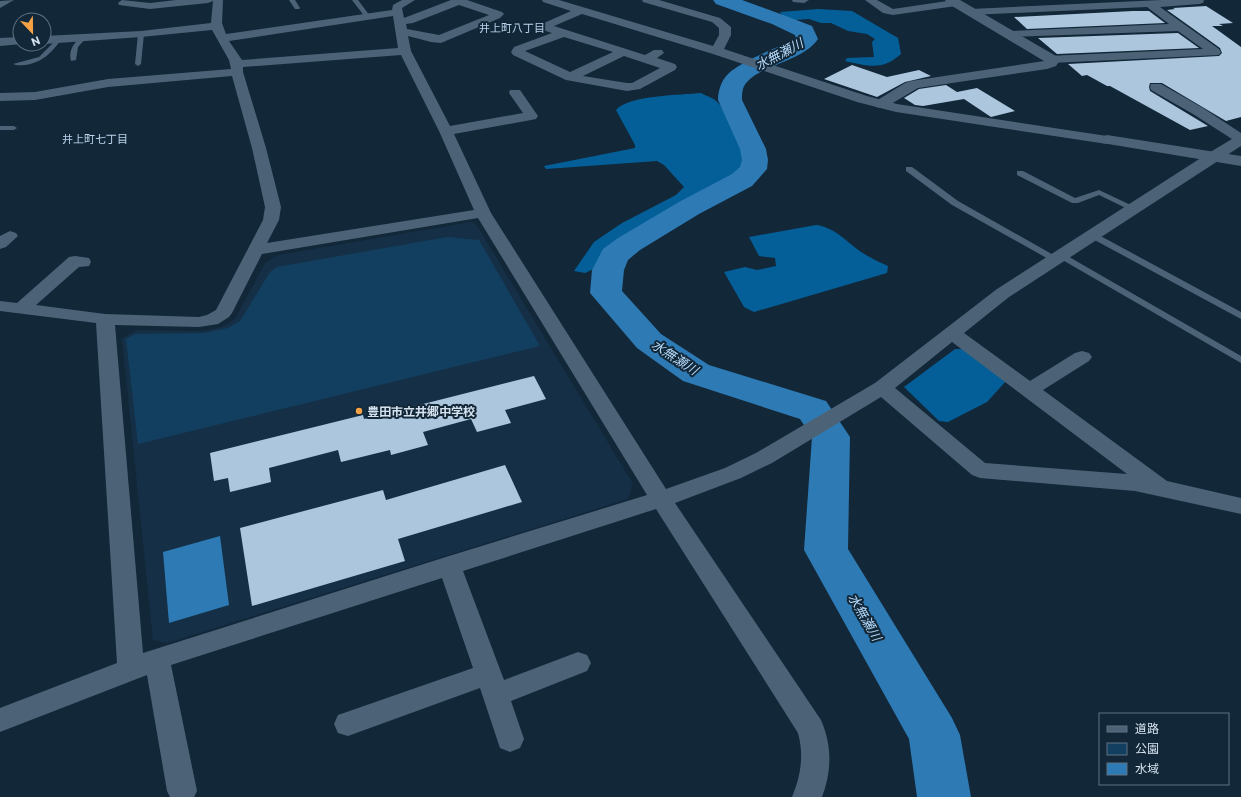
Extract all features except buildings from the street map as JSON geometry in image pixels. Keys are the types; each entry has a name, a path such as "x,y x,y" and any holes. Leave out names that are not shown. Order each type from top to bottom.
{"street":[{"path":"0,5 9,0"},
{"path":"123,3 150,6 208,0"},
{"path":"0,306 105,319 199,322 212,320 223,313 270,220 273,207 238,68 218,26 218,0"},
{"path":"410,0 397,7 405,51 446,131 483,212 661,500 811,729 815,742 815,772 807,797"},
{"path":"547,0 718,51 881,104 909,111 1241,161"},
{"path":"647,0 716,20 725,27 725,35 718,51"},
{"path":"797,0 804,0"},
{"path":"870,0 887,11 893,12 953,2 1051,59 1214,52 1149,4"},
{"path":"971,12 1080,3 1149,4 1199,1 1198,0"},
{"path":"223,38 366,16 400,22 409,21 457,1 498,14 441,39 433,40 411,33 400,22"},
{"path":"564,34 518,50 517,52 570,77 627,87 635,86 671,67 564,34 547,28 546,26 581,10"},
{"path":"52,39 141,34 218,26"},
{"path":"1010,34 1180,27"},
{"path":"0,42 12,41"},
{"path":"646,59 682,41"},
{"path":"0,97 35,96 108,83 405,51"},
{"path":"570,77 622,52"},
{"path":"881,104 910,86 1047,65 1051,63 1051,59"},
{"path":"0,720 157,659 449,565 661,500 733,473 764,458 882,388 1003,293 1241,139 1198,111 1156,87"},
{"path":"446,131 531,116 514,93"},
{"path":"255,250 483,212"},
{"path":"22,308 75,261 83,262"},
{"path":"105,319 131,670"},
{"path":"952,333 1160,488"},
{"path":"1030,390 1082,357"},
{"path":"882,388 980,470 1135,483 1241,506"},
{"path":"449,565 492,684 510,739"},
{"path":"157,659 182,791"},
{"path":"348,724 578,662"}],"lane":[{"path":"292,0 297,8"},
{"path":"355,0 366,16"},
{"path":"138,64 141,34"},
{"path":"74,60 73,52 75,46 79,40 84,37"},
{"path":"16,64 38,62 44,58 59,39"},
{"path":"0,128 14,128"},
{"path":"909,169 955,203 1058,257 1241,360"},
{"path":"1020,173 1075,201 1100,192 1133,208"},
{"path":"1092,235 1241,316"}],"shaded area":[{"path":"818,9 852,11 898,38 901,54 887,63 874,66 845,61 847,58 874,57 872,42 875,39 867,34 848,31 831,23 821,23 809,19 795,20 783,17 780,12"},
{"path":"701,93 715,100 725,112 735,130 749,164 737,177 647,228 624,243 600,266 585,273 574,271 594,242 622,223 676,195 684,187 664,165 657,161 546,169 544,166 635,148 635,145 616,110 632,101 656,97"},
{"name":"豊田市立井郷中学校","path":"471,222 476,224 633,484 628,499 167,643 153,640 122,338 136,330 199,331 215,329 226,325 235,319 265,263 278,255"},
{"path":"816,225 830,229 866,255 888,266 887,273 754,312 744,307 724,272 745,267 757,270 776,266 775,258 759,256 749,237"},
{"path":"955,349 967,349 1007,380 987,402 948,422 939,421 904,387"}],"green space":[{"path":"447,237 479,240 540,346 138,444 126,339 135,334 204,333 228,328 240,321 270,272 277,267"}],"water":[{"path":"220,536 229,605 169,623 163,552"}],"waterway":[{"name":"水無瀬川","path":"723,0 779,20 804,31 807,39 799,46 749,70 736,79 730,92 730,100 753,149 755,160 753,169 742,180 689,208 629,244 614,256 608,270 606,293 649,341 696,373 813,410 831,437 826,550 934,735 944,797"}],"place":[{"name":"豊田市立井郷中学校","path":"359,411"}],"district":[{"name":"井上町八丁目","path":"512,27"},
{"name":"井上町七丁目","path":"95,138"}]}
